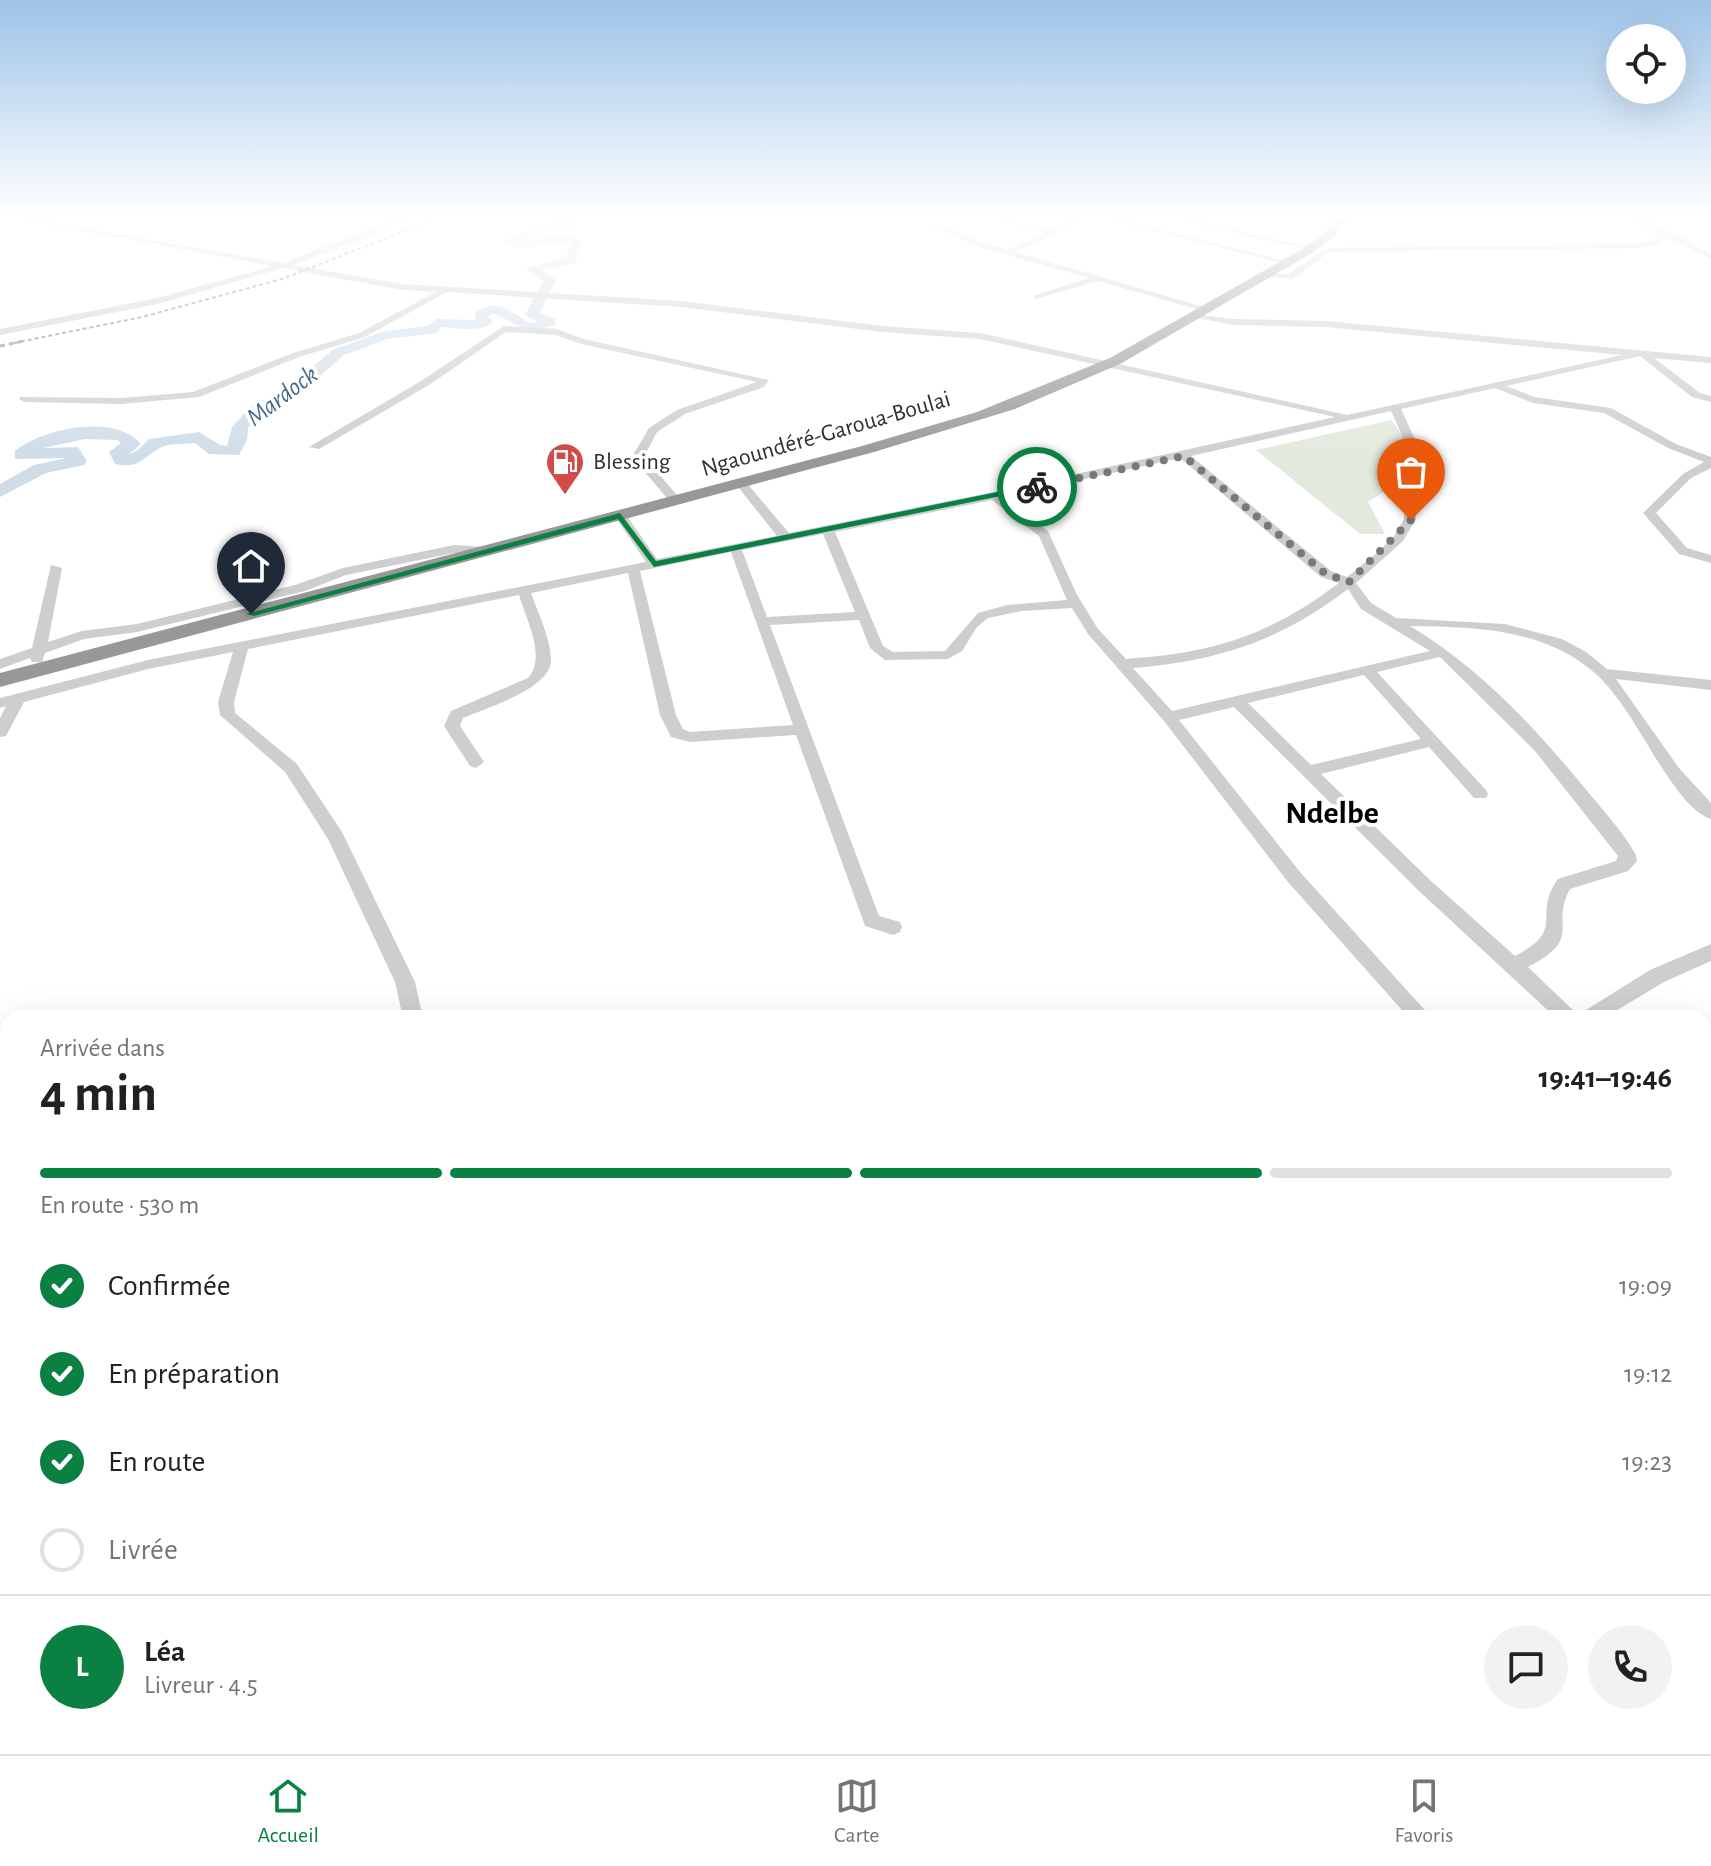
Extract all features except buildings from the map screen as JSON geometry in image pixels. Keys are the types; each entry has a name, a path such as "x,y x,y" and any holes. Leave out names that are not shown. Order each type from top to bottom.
{"highway":[{"name":"Ngaoundéré-Garoua-Boulai","path":"0,680 676,501 983,415 1107,365 1227,298"}],"street":[{"path":"0,332 170,298"},
{"path":"24,399 121,401 195,395 296,355 362,335 431,298"},
{"path":"573,298 669,303 793,315 882,329 980,336 1350,418"},
{"path":"1158,298 1234,322 1326,324 1711,360"},
{"path":"315,447 425,383 504,329 557,332 581,341 764,380 760,385 706,400 653,430 638,457 676,501"},
{"path":"0,703 192,657 1184,456 1642,353"},
{"path":"1642,353 1696,395 1711,399"},
{"path":"1499,387 1533,400 1607,410 1707,463 1649,513 1683,551 1711,559"},
{"path":"1123,664 1182,658 1250,642 1312,608 1349,582 1411,520 1416,449 1394,407"},
{"path":"1184,456 1326,574 1349,582 1366,606 1443,652 1506,706 1587,801 1627,855 1628,861 1622,866 1564,884 1559,889 1553,932 1548,945 1515,965"},
{"path":"741,483 785,537"},
{"path":"994,496 1044,534 1075,604 1169,717 1294,877 1415,1010"},
{"path":"620,515 654,564"},
{"path":"827,528 882,653 916,659 955,651 976,620 993,611 1075,604"},
{"path":"735,547 872,921 893,927"},
{"path":"0,664 82,635 137,628 200,613 300,588 343,572 454,549 485,551"},
{"path":"37,670 38,651 56,568"},
{"path":"633,568 668,715 677,733 690,737 801,730"},
{"path":"476,762 452,726 456,715 533,681 543,670 544,657 524,591"},
{"path":"763,621 865,616"},
{"path":"1394,622 1467,623 1521,631 1559,645 1603,673 1683,788 1711,813"},
{"path":"192,629 192,657"},
{"path":"241,649 226,702 228,715 291,768 336,837 405,982 411,1010"},
{"path":"1169,717 1443,652"},
{"path":"1368,671 1429,742 1480,794"},
{"path":"1603,673 1711,685"},
{"path":"0,732 18,699"},
{"path":"1237,701 1425,886 1562,1010"},
{"path":"1308,771 1429,742"},
{"path":"1600,1010 1657,976 1711,952"}],"shaded area":[{"path":"1391,420 1412,446 1402,480 1368,502 1385,534 1360,534 1256,450"}],"waterway":[{"name":"Mardock","path":"0,492 40,469 78,461 72,451 21,455 40,443 70,435 101,433 124,436 132,444 118,452 121,460 141,456 155,443 199,437 215,450 233,451 239,440 240,427 257,409 292,392 339,352 385,335 432,330 436,323 482,324 486,322 480,316 493,309 505,312 525,326 538,327 550,322 532,315 539,299"}],"railway":[{"path":"14,343 142,317 213,298"},
{"path":"0,346 24,341"}],"way so far":[{"path":"1037,487 1184,456 1326,574 1349,582 1387,548 1411,520"}],"place":[{"name":"Blessing","path":"565,496"}],"district":[{"name":"Ndelbe","path":"1332,813"}],"route":[{"path":"251,614 620,515 654,564 1037,487"}]}
